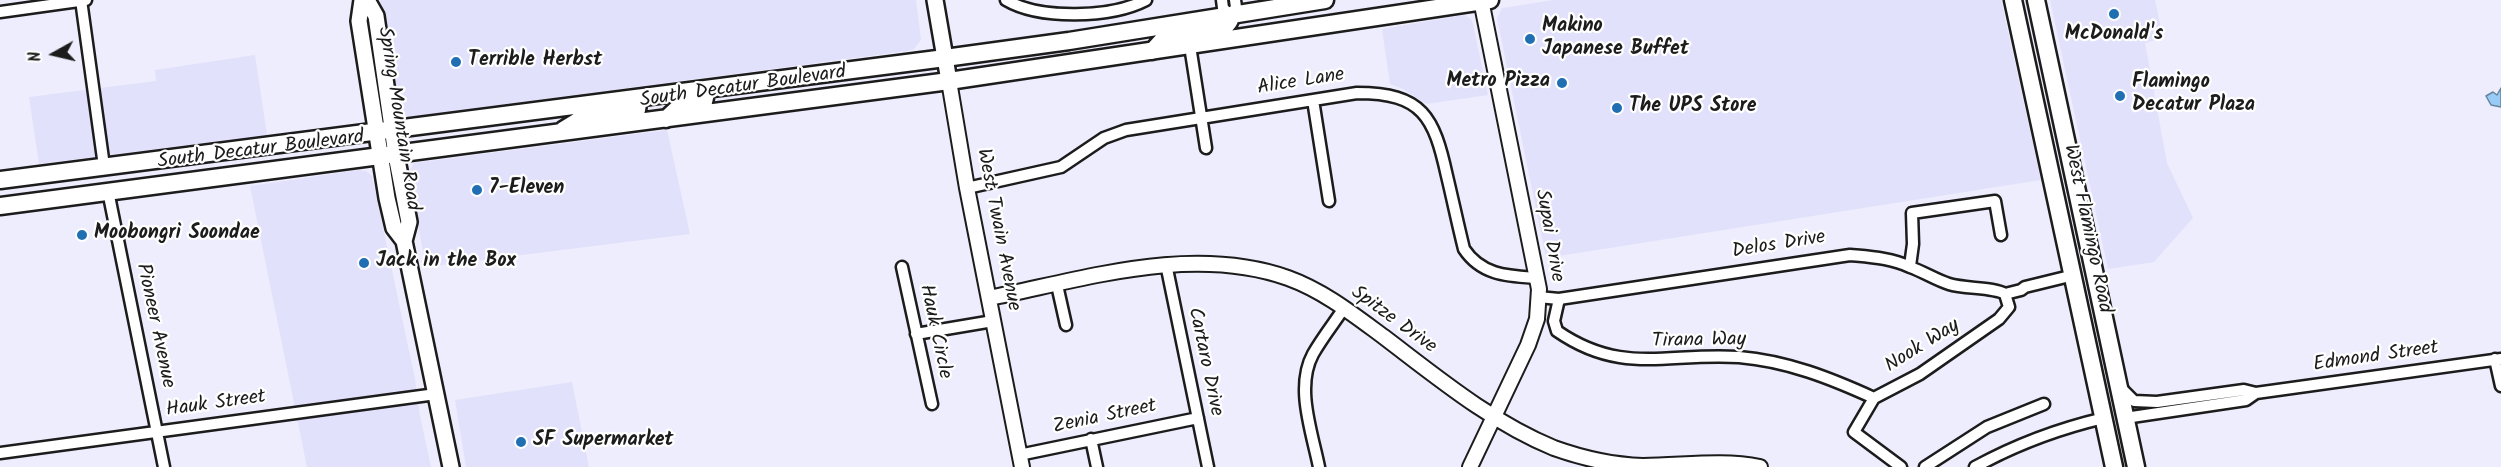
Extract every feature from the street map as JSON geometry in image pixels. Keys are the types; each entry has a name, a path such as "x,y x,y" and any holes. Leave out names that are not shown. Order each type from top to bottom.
{"main road":[{"name":"Spring Mountain Road","path":"362,0 359,21 388,156 409,222 404,241 451,467"},
{"name":"Spring Mountain Road","path":"367,0 376,16 384,131"},
{"name":"West Twain Avenue","path":"935,0 948,81"},
{"name":"South Decatur Boulevard","path":"0,180 945,58 1233,8 1325,0"},
{"name":"West Flamingo Road","path":"2013,0 2051,165 2114,467"},
{"name":"West Flamingo Road","path":"2036,0 2136,467"},
{"name":"South Decatur Boulevard","path":"0,206 948,81 1484,1"},
{"path":"1152,51 1167,37 1223,27 1228,24 1233,8"},
{"path":"740,109 746,98 787,92 822,74"},
{"path":"666,119 681,105 704,102 707,89"},
{"path":"2035,96 2049,116 2059,151 2071,162"},
{"path":"557,133 581,119 637,110 639,98"},
{"path":"2051,165 2057,166 2063,174 2070,206 2087,238"},
{"path":"2094,371 2110,398 2113,411 2125,418"},
{"path":"2104,418 2111,417 2115,421 2126,467"}],"street":[{"path":"81,0 104,166"},
{"path":"0,12 86,0"},
{"path":"1006,0 1029,10 1048,14 1123,9 1146,0"},
{"path":"1222,0 1223,8 1233,8"},
{"name":"Supai Drive","path":"1470,467 1528,345 1537,319 1538,300 1538,278 1484,1"},
{"path":"1190,46 1206,148"},
{"name":"West Twain Avenue","path":"948,81 1021,461"},
{"name":"Alice Lane","path":"967,188 1061,168 1104,138 1126,130 1357,93 1380,93 1403,99 1419,109 1439,138 1464,249 1470,258 1486,271 1506,276 1538,278"},
{"path":"1313,100 1329,201"},
{"name":"Pioneer Avenue","path":"108,191 164,467"},
{"path":"1910,266 1913,244 1912,213 1995,201 2001,235"},
{"name":"Delos Drive","path":"1538,300 1555,297 1559,302 1832,256 1850,255 1884,258 1910,266 1949,284 1975,290 1999,290 2005,294 2021,291 2025,287 2075,279"},
{"name":"Spitze Drive","path":"989,298 1166,264 1201,263 1257,270 1288,279 1344,308 1494,418 1554,447 1595,463 1641,466 1693,465 1714,462 1760,467"},
{"name":"Cartaro Drive","path":"1166,264 1208,467"},
{"name":"Hauk Circle","path":"902,267 932,404"},
{"path":"1057,285 1066,325"},
{"name":"Nook Way","path":"1901,467 1854,432 1874,398 1920,374 1999,319 2008,307 2005,294"},
{"name":"Tirana Way","path":"1559,302 1554,321 1557,332 1577,344 1607,356 1638,360 1714,356 1768,361 1826,377 1874,398"},
{"path":"1319,467 1306,399 1305,380 1312,356 1344,308"},
{"path":"916,334 993,321"},
{"path":"2498,359 2501,386"},
{"name":"Edmond Street","path":"2118,385 2128,397 2139,403 2244,390 2256,393 2498,359"},
{"name":"Edmond Street","path":"2125,418 2246,400 2256,393"},
{"name":"Hauk Street","path":"0,453 436,394"},
{"path":"1925,467 1986,427 2044,404"},
{"name":"Zenia Street","path":"1021,461 1091,439 1198,418"},
{"path":"1975,467 2010,447 2045,433 2104,418"},
{"path":"1091,439 1097,467"}],"shaded area":[{"path":"380,0 916,0 921,40 914,49 907,51 409,117 400,113 396,105"},
{"path":"1554,0 2001,0 2041,180 1546,258 1497,18 1502,8"},
{"path":"2050,0 2155,0 2163,38 2145,43 2167,163 2193,218 2154,262 2108,269"},
{"path":"1464,15 1471,19 1473,24 1488,95 1426,104 1403,89 1390,84 1382,29"},
{"path":"255,55 267,135 39,164 29,97 156,81 155,70"},
{"path":"667,130 690,234 426,267 408,173 414,163"},
{"path":"359,170 366,171 372,176 415,379 431,467 307,467 250,186"},
{"path":"572,382 589,467 466,467 455,400"}],"water":[{"path":"2501,88 2501,107 2491,105 2486,96 2493,92 2497,95"}],"place":[{"name":"McDonald's","path":"2114,14"},
{"name":"Makino Japanese Buffet","path":"1530,39"},
{"name":"Terrible Herbst","path":"456,62"},
{"name":"Metro Pizza","path":"1562,83"},
{"name":"Flamingo Decatur Plaza","path":"2120,96"},
{"name":"The UPS Store","path":"1617,108"},
{"name":"7-Eleven","path":"477,190"},
{"name":"Moobongri Soondae","path":"82,235"},
{"name":"Jack in the Box","path":"364,263"},
{"name":"SF Supermarket","path":"521,442"}]}
